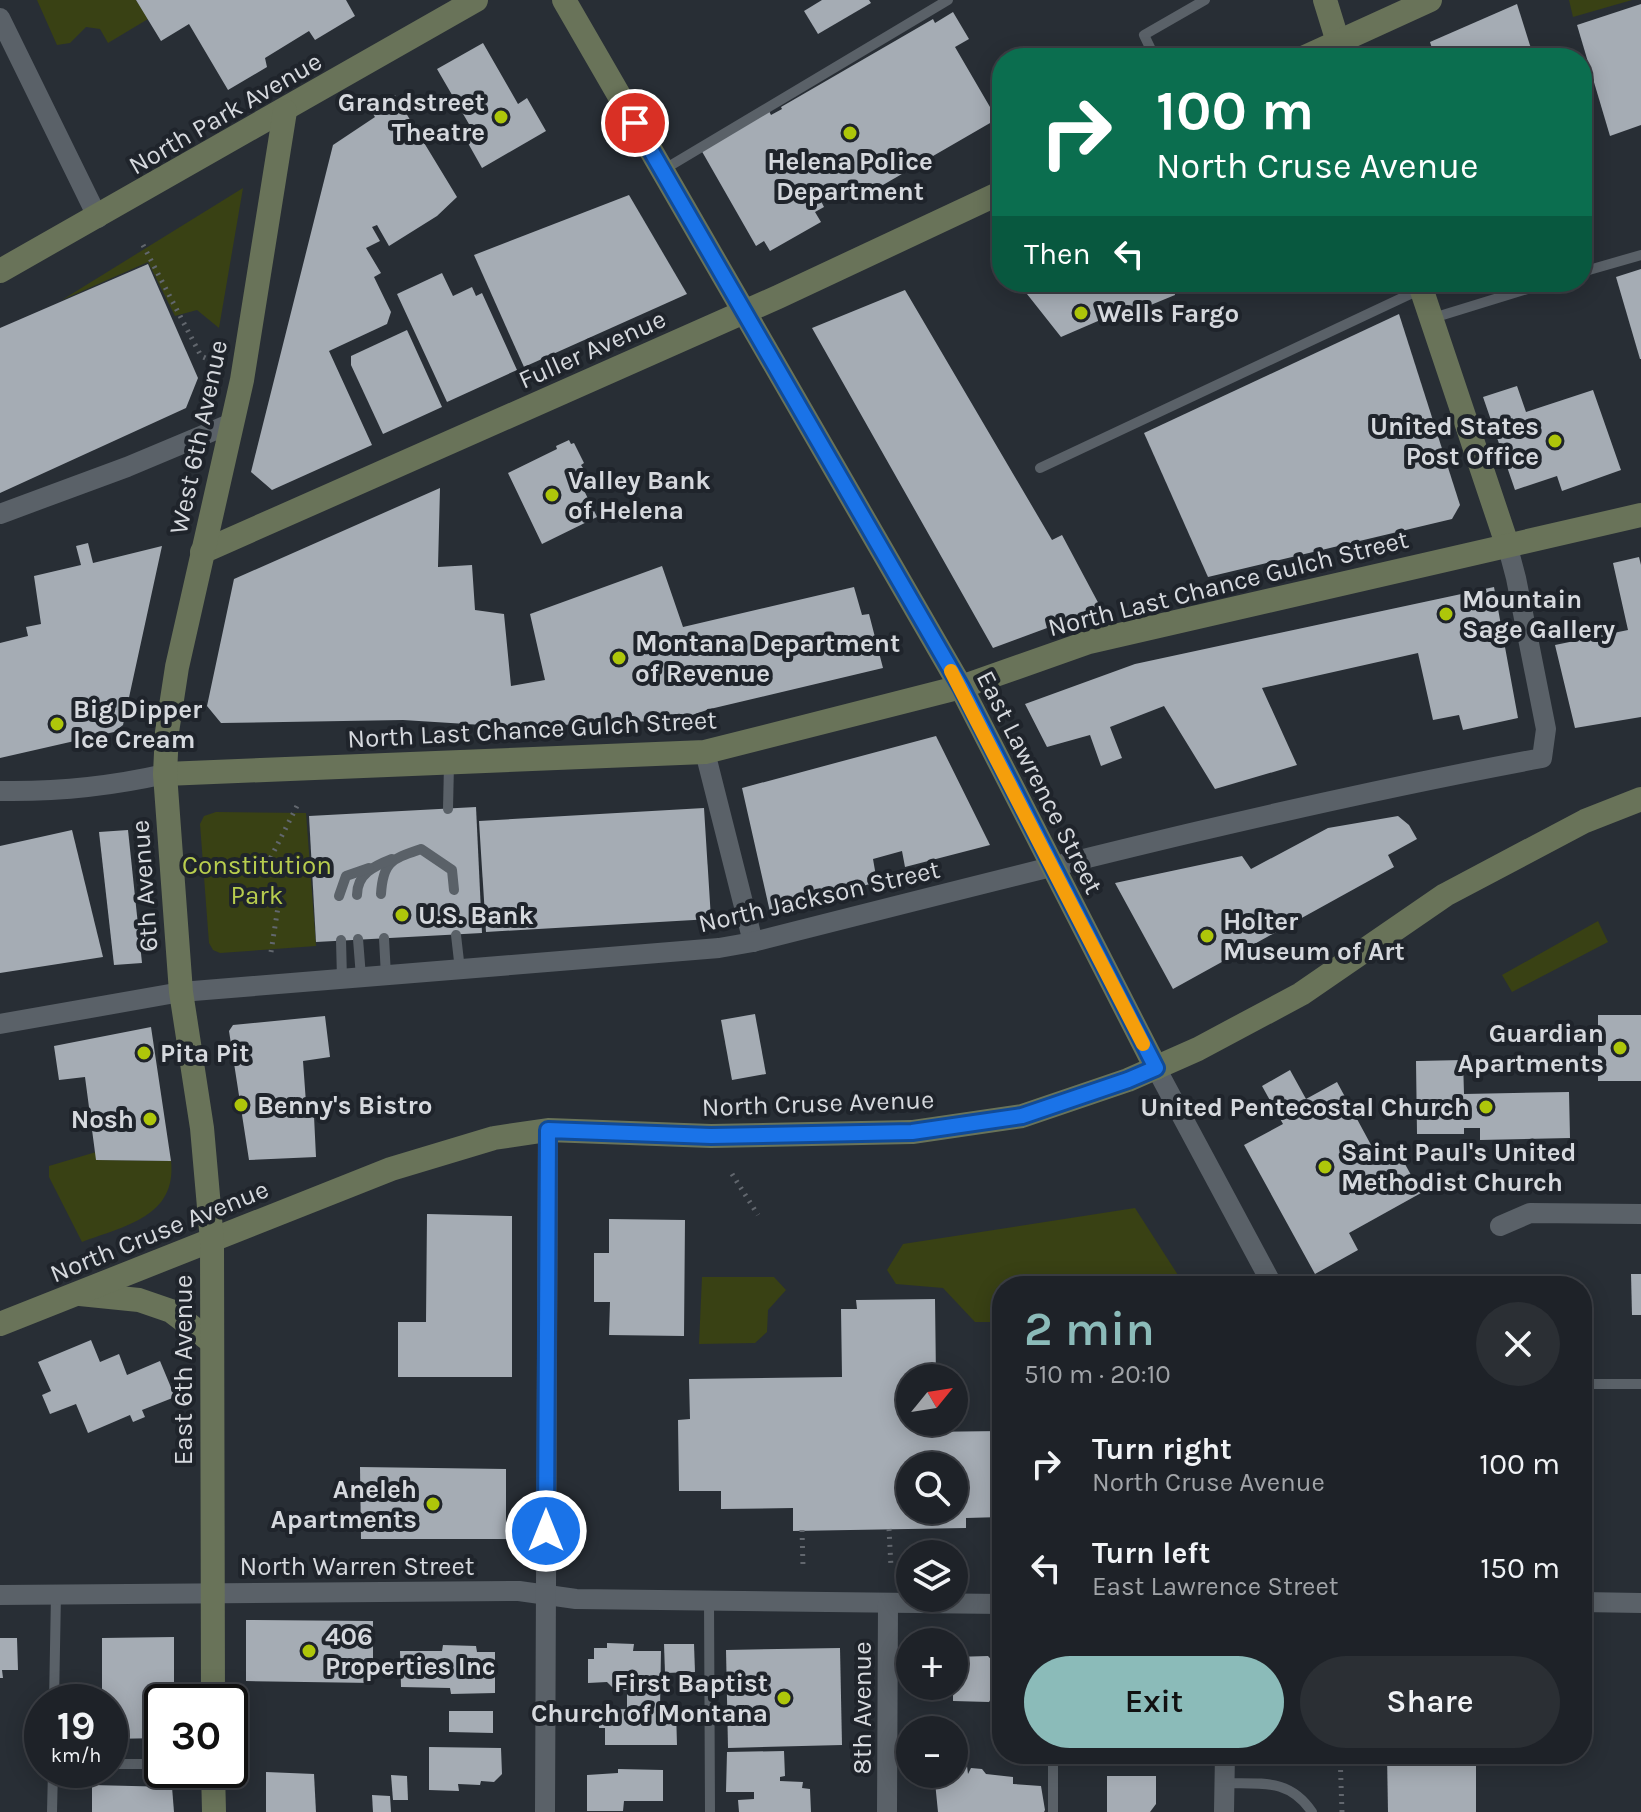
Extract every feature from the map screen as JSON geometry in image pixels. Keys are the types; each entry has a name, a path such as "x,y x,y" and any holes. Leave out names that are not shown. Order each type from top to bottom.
{"street":[{"name":"North Park Avenue","path":"0,271 98,218 476,0"},
{"name":"East Lawrence Street","path":"564,0 961,687 1051,867 1268,1276"},
{"path":"1325,0 1340,48"},
{"path":"1345,48 1430,0"},
{"path":"0,18 98,218"},
{"name":"West 6th Avenue","path":"165,774 167,732 177,667 242,380 285,111"},
{"name":"Fuller Avenue","path":"202,552 744,311 992,197"},
{"path":"1422,292 1507,544"},
{"path":"0,514 127,467 232,423"},
{"name":"North Last Chance Gulch Street","path":"165,774 705,752 961,687 1089,642 1641,515"},
{"name":"North Jackson Street","path":"0,1024 181,992 700,951 753,942 1051,867 1400,785 1542,758 1546,729 1507,544"},
{"path":"705,752 753,942"},
{"path":"0,791 125,782 165,774"},
{"name":"6th Avenue","path":"165,774 181,992"},
{"name":"North Cruse Avenue","path":"0,1324 391,1169 494,1138 548,1130 711,1136 912,1132 1022,1116 1128,1080 1198,1049 1301,994 1445,895 1585,821 1641,799"},
{"name":"East 6th Avenue","path":"181,992 202,1128 212,1241 213,1684"},
{"path":"545,1812 548,1130"},
{"path":"1500,1226 1530,1213 1641,1214"},
{"path":"78,1294 139,1300 171,1311 212,1342"},
{"name":"North Warren Street","path":"0,1595 519,1591 576,1599 992,1604"},
{"path":"1592,1602 1641,1603"},
{"name":"8th Avenue","path":"887,1812 888,1604"},
{"path":"1224,1812 1225,1764"},
{"path":"213,1788 214,1812"}],"lane":[{"path":"663,170 948,0"},
{"path":"1150,48 1144,35 1205,0"},
{"path":"1592,269 1641,255"},
{"path":"1040,468 1407,292"},
{"path":"1431,318 1517,292"},
{"path":"448,809 449,764"},
{"path":"339,896 346,876 421,849 452,870 454,890"},
{"path":"381,894 382,874 393,858"},
{"path":"357,895 357,885 371,867"},
{"path":"456,935 460,970"},
{"path":"384,938 386,976"},
{"path":"352,979 358,939"},
{"path":"341,940 352,979"},
{"path":"1593,1384 1641,1384"},
{"path":"54,1684 56,1594"},
{"path":"709,1601 710,1812"},
{"path":"1053,1764 1053,1812"},
{"path":"1224,1783 1290,1789 1303,1799 1312,1812"},
{"path":"52,1812 53,1788"}],"path":[{"path":"143,245 201,356 212,361"},
{"path":"267,865 299,802"},
{"path":"271,952 281,888"},
{"path":"732,1174 758,1215"},
{"path":"889,1529 891,1567"},
{"path":"802,1530 803,1566"},
{"path":"1340,1764 1342,1812"}],"green space":[{"path":"37,0 136,0 148,19 108,43 100,29 86,27 70,43 57,45"},
{"path":"1569,0 1632,0 1573,17"},
{"path":"243,188 219,328 197,310 175,316 148,262 62,300"},
{"name":"Constitution Park","path":"216,812 306,813 316,946 220,953 213,950 209,943 200,824 204,816"},
{"path":"1598,921 1608,942 1512,992 1502,975"},
{"path":"96,1152 97,1160 171,1161 171,1180 166,1195 157,1207 130,1224 82,1242 49,1177 49,1166"},
{"path":"1135,1208 1179,1276 992,1276 992,1322 975,1322 943,1288 896,1284 887,1270 903,1244"},
{"path":"702,1277 774,1277 786,1290 768,1310 767,1332 755,1343 699,1344"}],"building":[{"path":"136,0 346,0 355,16 315,40 309,31 265,58 267,67 228,90 189,24 161,41"},
{"path":"822,0 869,0 871,3 818,34 804,11"},
{"path":"1517,4 1531,48 1432,48 1430,42"},
{"path":"1641,4 1641,125 1610,136 1592,75 1592,48 1584,48 1577,25"},
{"path":"953,12 969,39 955,47 992,110 992,122 864,199 858,190 840,200 836,192 821,201 824,207 815,212 821,222 770,251 764,241 756,246 700,148 768,109 771,115 782,109 933,19 935,23"},
{"name":"Grandstreet Theatre","path":"483,43 518,104 527,98 546,131 482,168 464,136 473,131 437,69"},
{"path":"395,95 457,197 437,216 389,246 377,225 372,227 380,241 366,248 381,273 374,277 391,312 387,324 329,351 372,445 272,490 251,472 333,145 375,117 371,111"},
{"path":"629,195 687,294 524,367 474,255"},
{"path":"148,264 198,378 186,408 0,493 0,328"},
{"path":"1641,269 1641,359 1640,359 1616,277"},
{"path":"442,273 453,296 472,287 476,296 482,293 517,370 447,402 397,294"},
{"path":"905,290 1052,540 1062,535 1101,608 993,648 812,328"},
{"name":"Wells Fargo","path":"1175,292 1175,295 1141,309 1098,318 1098,321 1061,337 1027,294"},
{"path":"1399,314 1460,505 1452,519 1208,577 1144,433"},
{"path":"407,330 442,407 383,434 351,365 351,356"},
{"name":"United States Post Office","path":"1517,386 1526,412 1593,390 1621,470 1562,491 1557,476 1515,490 1483,397"},
{"name":"Valley Bank of Helena","path":"569,440 571,444 574,443 584,463 581,465 583,468 575,472 597,517 542,544 508,473"},
{"path":"440,488 438,567 472,565 475,610 504,614 511,686 545,680 530,614 662,566 683,627 854,587 862,615 869,614 883,668 710,709 677,720 514,727 403,720 221,723 207,706 234,579"},
{"path":"88,543 93,563 162,546 123,725 114,732 0,758 0,643 28,636 26,627 41,624 34,576 81,565 76,546"},
{"path":"1639,557 1641,717 1575,728 1555,645 1628,630 1613,563"},
{"path":"1494,587 1518,718 1463,730 1459,715 1433,720 1418,653 1262,688 1297,765 1215,789 1164,706 1110,727 1122,758 1101,766 1090,735 1047,747 1025,704 1135,664"},
{"path":"936,736 990,845 905,867 902,851 873,859 877,882 770,912 742,788"},
{"path":"476,807 482,933 316,942 309,816"},
{"path":"704,808 711,919 486,932 479,821"},
{"name":"Holter Museum of Art","path":"1398,816 1409,825 1417,839 1388,855 1394,867 1173,989 1115,883 1242,856 1251,869 1328,828"},
{"path":"72,830 103,957 0,973 0,846"},
{"path":"128,830 142,963 114,965 99,832"},
{"path":"755,1014 766,1074 732,1080 721,1020"},
{"name":"Guardian Apartments","path":"1598,1015 1641,1015 1641,1081 1598,1081"},
{"path":"325,1016 330,1057 303,1061 307,1117 314,1116 316,1157 249,1160 229,1031 233,1025"},
{"path":"151,1027 171,1161 96,1160 85,1077 59,1080 54,1046"},
{"path":"1463,1060 1464,1094 1569,1092 1570,1138 1480,1140 1480,1128 1464,1128 1464,1134 1417,1134 1416,1061"},
{"path":"1290,1070 1306,1099 1337,1082 1377,1156 1395,1146 1421,1193 1349,1233 1358,1250 1315,1274 1244,1145 1283,1124 1262,1086"},
{"path":"427,1214 512,1216 512,1377 398,1377 398,1322 426,1322"},
{"path":"609,1219 685,1220 684,1336 609,1335 610,1302 594,1302 594,1253 609,1253"},
{"path":"1631,1274 1641,1274 1641,1315 1632,1315"},
{"path":"935,1299 936,1364 896,1364 896,1436 968,1436 968,1431 992,1431 992,1517 968,1518 968,1452 896,1452 896,1524 966,1524 966,1528 793,1531 793,1508 721,1509 721,1491 679,1491 678,1420 690,1419 689,1379 842,1377 841,1309 857,1309 856,1300"},
{"path":"91,1340 100,1362 119,1354 127,1375 160,1361 175,1397 142,1410 145,1417 133,1422 130,1415 88,1433 76,1404 50,1414 42,1395 51,1391 38,1362"},
{"name":"Aneleh Apartments","path":"360,1467 506,1469 506,1539 361,1539"},
{"name":"406 Properties Inc","path":"246,1620 373,1621 373,1683 246,1681"},
{"path":"174,1637 174,1684 144,1684 144,1738 128,1739 128,1684 102,1684 102,1638"},
{"path":"0,1638 17,1638 18,1670 2,1670 3,1678 0,1678"},
{"path":"607,1643 634,1644 633,1651 661,1651 660,1709 676,1710 677,1745 605,1745 605,1728 599,1728 599,1710 627,1709 627,1690 615,1690 607,1682 588,1683 588,1659 594,1659 594,1648 607,1648"},
{"path":"664,1644 694,1644 695,1672 665,1673"},
{"path":"443,1645 476,1646 477,1652 495,1652 495,1693 451,1694 450,1688 401,1687 400,1651 442,1651"},
{"name":"First Baptist Church of Montana","path":"840,1648 842,1745 728,1748 726,1650"},
{"path":"988,1656 992,1660 992,1697 989,1702 953,1701 968,1700 968,1657"},
{"path":"449,1711 493,1711 493,1733 449,1732"},
{"path":"429,1747 501,1748 502,1774 494,1782 458,1784 459,1791 429,1790"},
{"path":"784,1751 785,1776 780,1777 780,1781 803,1782 802,1788 810,1789 811,1812 739,1812 738,1800 754,1799 754,1792 726,1792 727,1752"},
{"path":"1387,1764 1476,1764 1476,1812 1388,1812"},
{"path":"971,1768 982,1769 986,1774 1013,1777 1013,1784 1041,1786 1045,1810 1044,1812 938,1812 936,1788 968,1788"},
{"path":"618,1769 663,1770 663,1801 624,1801 623,1811 587,1811 587,1775 618,1773"},
{"path":"266,1772 314,1774 316,1812 266,1812"},
{"path":"391,1775 407,1776 408,1800 393,1800"},
{"path":"1107,1776 1156,1776 1156,1804 1150,1812 1107,1812"},
{"path":"92,1788 172,1788 174,1812 92,1812"},
{"path":"372,1795 390,1796 391,1812 373,1812"}],"slow traffic":[{"path":"951,671 1143,1044"}],"place":[{"name":"Grandstreet Theatre","path":"501,117"},
{"name":"Helena Police Department","path":"850,133"},
{"name":"Wells Fargo","path":"1081,313"},
{"name":"United States Post Office","path":"1555,441"},
{"name":"Valley Bank of Helena","path":"552,495"},
{"name":"Mountain Sage Gallery","path":"1446,614"},
{"name":"Montana Department of Revenue","path":"619,658"},
{"name":"Big Dipper Ice Cream","path":"57,724"},
{"name":"U.S. Bank","path":"402,915"},
{"name":"Holter Museum of Art","path":"1207,936"},
{"name":"Guardian Apartments","path":"1620,1048"},
{"name":"Pita Pit","path":"144,1053"},
{"name":"Benny's Bistro","path":"241,1105"},
{"name":"United Pentecostal Church","path":"1486,1107"},
{"name":"Nosh","path":"150,1119"},
{"name":"Saint Paul's United Methodist Church","path":"1325,1167"},
{"name":"Aneleh Apartments","path":"433,1504"},
{"name":"406 Properties Inc","path":"309,1651"},
{"name":"First Baptist Church of Montana","path":"784,1698"}],"route":[{"path":"546,1531 548,1130 711,1136 912,1132 1022,1116 1156,1068 961,687 635,123"}]}
